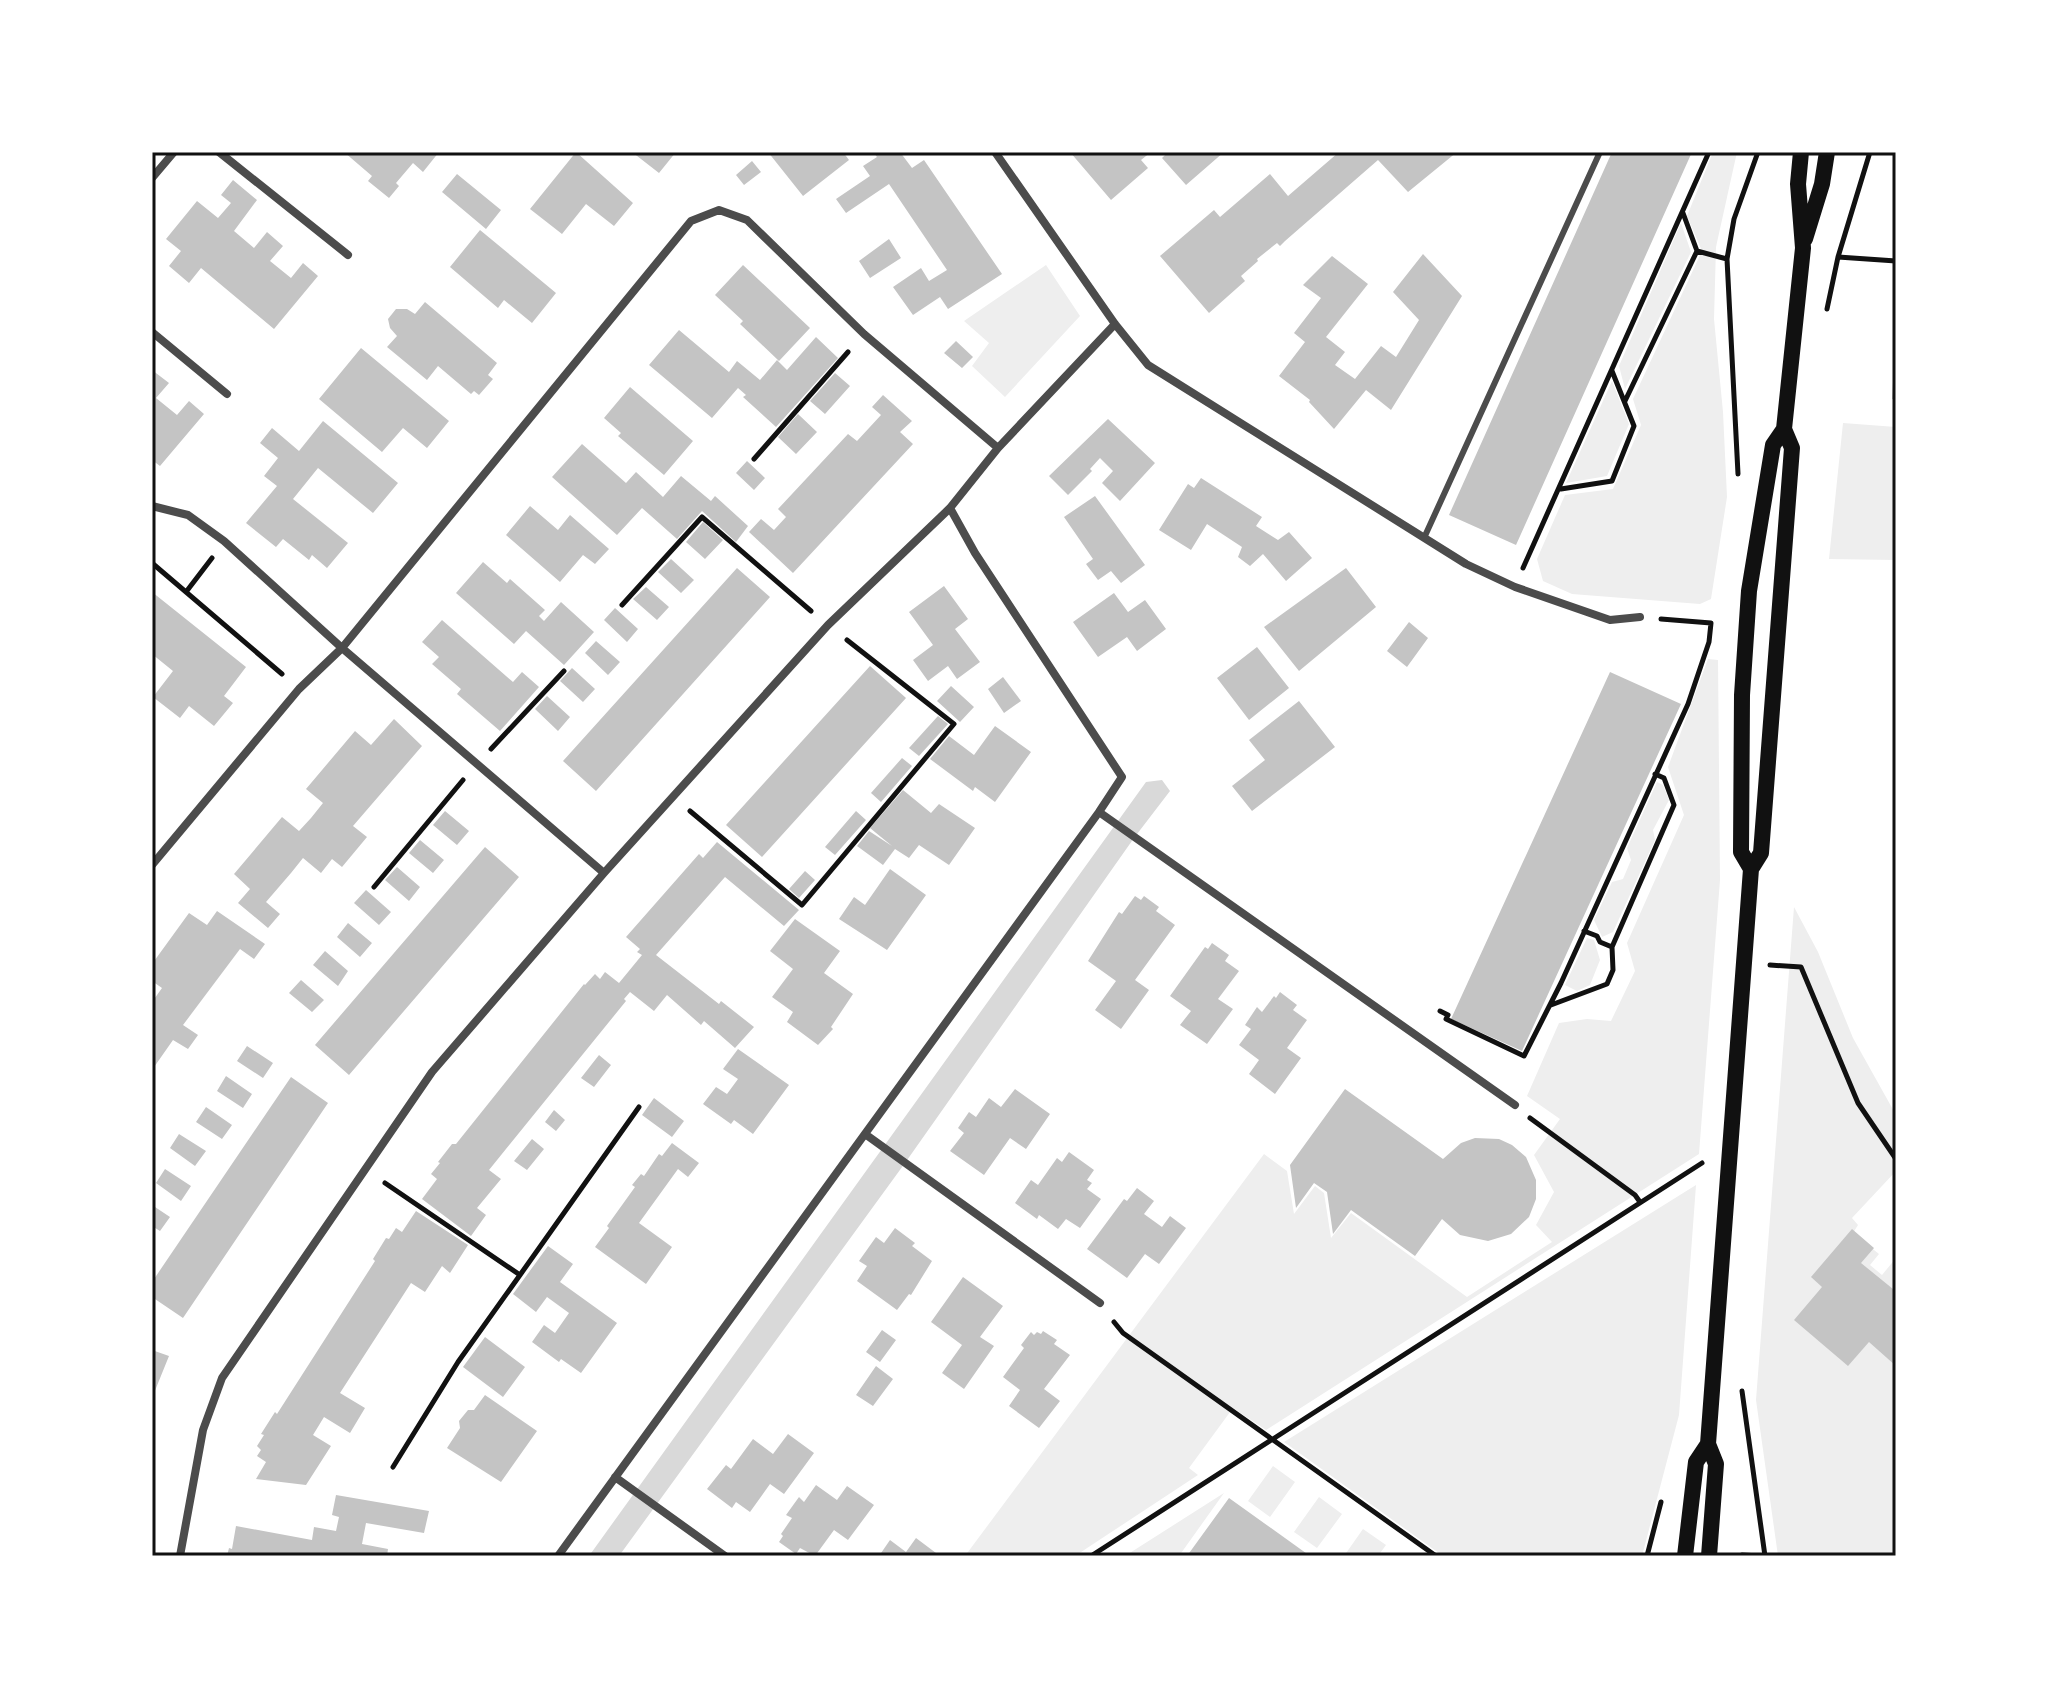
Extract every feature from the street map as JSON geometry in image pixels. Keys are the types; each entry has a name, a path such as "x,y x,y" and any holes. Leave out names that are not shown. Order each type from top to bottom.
{"main road":[{"path":"1751,869 1741,852 1742,695 1749,591 1773,445 1784,429 1803,248 1798,184 1801,152"},
{"path":"1803,248 1822,184 1827,152"},
{"path":"1709,1556 1716,1464 1708,1444 1751,869 1761,853 1792,448 1784,429"},
{"path":"1685,1556 1696,1462 1708,1444"}],"street":[{"path":"152,178 174,152"},
{"path":"219,152 348,255"},
{"path":"995,152 1115,324 1148,365 1466,564 1515,587 1610,620 1640,617"},
{"path":"152,865 299,689 342,648 691,221 719,210 747,220 864,334 998,448"},
{"path":"180,1556 203,1430 222,1378 432,1072 604,873 828,625 950,508 998,448 1115,324"},
{"path":"152,332 227,394"},
{"path":"152,506 188,515 224,541 342,648 604,873"},
{"path":"558,1556 1122,777 975,553 950,508"},
{"path":"1099,812 1515,1105"},
{"path":"865,1134 1100,1303"},
{"path":"615,1477 725,1556"}],"lane":[{"path":"1424,538 1600,152"},
{"path":"1822,184 1835,152"}],"path":[{"path":"1515,587 1709,152"},
{"path":"1738,477 1727,259 1734,219 1758,152"},
{"path":"1826,313 1838,257 1870,152"},
{"path":"1625,401 1697,251 1683,211"},
{"path":"1697,251 1727,259"},
{"path":"1838,257 1896,261"},
{"path":"754,459 864,334"},
{"path":"1560,489 1612,481 1634,426 1612,370"},
{"path":"622,605 702,517 828,625 954,724 802,905 673,796"},
{"path":"186,592 224,541"},
{"path":"152,563 299,689"},
{"path":"1691,620 1725,623"},
{"path":"1440,1011 1448,1015 1446,1019 1524,1056 1688,704 1709,642 1711,623"},
{"path":"1550,1005 1607,984 1613,970 1612,947 1674,805 1664,778 1655,774"},
{"path":"1584,931 1612,947"},
{"path":"1770,965 1801,967 1858,1103 1896,1159"},
{"path":"1515,1105 1543,1130 1635,1195 1640,1202"},
{"path":"393,1467 458,1362 639,1107"},
{"path":"1091,1556 1704,1162"},
{"path":"365,1168 520,1275"},
{"path":"1100,1303 1123,1333 1436,1556"},
{"path":"1742,1555 1760,1556"}],"shaded area":[{"path":"1713,152 1737,152 1716,247 1714,319 1727,497 1711,599 1700,604 1572,594 1543,581 1537,559 1565,495 1613,489 1641,425 1633,399 1702,251 1687,216"},
{"path":"1681,223 1691,252 1625,389 1619,366"},
{"path":"1046,265 1080,316 1005,397 972,366 989,343 964,321"},
{"path":"1612,381 1629,424 1607,476 1566,483"},
{"path":"1843,423 1896,427 1896,560 1829,559"},
{"path":"1708,659 1718,660 1720,880 1699,1154 1266,1430 1233,1408 1189,1468 1198,1475 1075,1556 965,1556 1264,1154 1287,1171 1294,1214 1315,1186 1324,1193 1331,1238 1351,1213 1467,1297 1552,1242 1536,1225 1554,1192 1534,1155 1560,1119 1527,1096 1559,1023 1587,1019 1611,1021 1635,971 1627,943 1684,815 1668,767"},
{"path":"1162,780 1170,791 619,1556 589,1556 1146,782"},
{"path":"1657,782 1663,785 1669,800 1653,830 1655,840 1613,932 1602,937 1594,920 1612,882 1623,879 1631,860 1627,848"},
{"path":"1794,907 1818,952 1853,1038 1896,1115 1896,1171 1852,1218 1858,1225 1853,1233 1879,1254 1870,1265 1882,1275 1896,1258 1896,1556 1778,1556 1756,1400"},
{"path":"1587,938 1594,940 1600,960 1590,985 1577,991 1565,985"},
{"path":"1696,1185 1679,1415 1642,1556 1443,1556 1284,1442"},
{"path":"1273,1466 1295,1482 1270,1517 1248,1501"},
{"path":"1224,1493 1179,1556 1125,1556"},
{"path":"1319,1497 1342,1514 1317,1548 1294,1532"},
{"path":"1363,1529 1386,1545 1378,1556 1344,1556"}],"building":[{"path":"344,152 439,152 423,172 413,163 396,183 399,186 389,198 368,181 372,176"},
{"path":"576,152 633,203 614,226 586,204 562,234 530,209"},
{"path":"632,152 676,152 659,173"},
{"path":"768,152 843,152 849,160 803,196"},
{"path":"873,152 900,152 912,168 924,160 1002,274 948,309 940,297 913,315 893,287 921,268 929,281 947,270 889,184 846,213 836,199 870,176 863,166 877,157"},
{"path":"1070,152 1151,152 1141,160 1148,168 1111,200"},
{"path":"1168,152 1224,152 1186,185 1162,158"},
{"path":"1339,152 1457,152 1408,192 1378,160 1280,246 1277,243 1257,259 1241,276 1245,281 1209,313 1160,256 1214,210 1220,217 1270,174 1288,196"},
{"path":"1612,152 1692,152 1516,545 1449,515"},
{"path":"752,161 761,172 744,185 736,175"},
{"path":"457,174 501,210 486,229 442,192"},
{"path":"233,180 257,200 234,231 254,248 267,232 283,246 270,261 291,278 303,263 318,276 274,329 201,268 189,283 169,266 181,251 166,239 197,201 218,218 231,203 221,195"},
{"path":"480,230 556,293 532,323 504,300 498,308 450,267"},
{"path":"889,239 901,258 870,278 859,261"},
{"path":"1423,254 1462,296 1391,410 1366,390 1334,429 1310,400 1279,376 1305,342 1294,333 1321,298 1303,285 1332,256 1368,284 1326,337 1345,352 1335,365 1355,379 1381,346 1396,357 1419,320 1393,292"},
{"path":"743,265 810,328 779,361 715,295"},
{"path":"425,302 497,363 488,375 493,379 479,395 474,391 471,394 438,366 427,380 387,347 397,336 390,328 388,319 396,309 407,309 415,314"},
{"path":"679,330 729,372 737,361 760,380 777,360 787,370 816,337 838,358 776,427 743,397 746,395 738,388 712,418 649,365"},
{"path":"956,341 973,357 962,368 944,353"},
{"path":"361,348 449,421 427,448 403,428 382,452 319,399"},
{"path":"1896,366 1896,400 1892,399"},
{"path":"152,370 169,383 156,398 177,415 189,401 204,414 160,466 152,460"},
{"path":"835,373 850,386 825,414 810,401"},
{"path":"630,387 693,441 664,475 618,436 621,433 604,418"},
{"path":"883,395 912,421 900,432 913,444 793,573 749,532 761,519 774,530 786,517 778,509 848,434 857,441 881,415 872,407"},
{"path":"798,414 817,432 796,454 778,437"},
{"path":"1108,419 1155,463 1120,501 1102,483 1113,471 1100,458 1090,469 1092,471 1068,495 1049,476"},
{"path":"323,421 398,483 373,513 318,468 293,499 348,543 327,568 312,555 309,560 283,539 276,547 246,523 277,486 264,476 278,458 260,443 272,428 299,451"},
{"path":"582,444 626,483 636,472 663,497 681,476 711,501 715,496 748,526 736,542 702,511 677,539 642,508 617,535 552,477"},
{"path":"747,461 765,478 754,490 736,473"},
{"path":"1201,478 1262,517 1256,526 1278,540 1289,532 1312,558 1286,581 1263,554 1250,566 1238,557 1242,547 1207,524 1191,550 1159,530 1188,484 1194,488"},
{"path":"1095,496 1145,565 1121,583 1111,571 1098,580 1086,564 1093,559 1064,517"},
{"path":"530,506 558,530 570,515 609,549 595,564 583,555 560,582 506,535"},
{"path":"703,522 723,540 705,559 686,542"},
{"path":"671,559 694,580 681,593 658,572"},
{"path":"483,562 507,583 510,579 545,610 539,616 544,621 561,602 594,632 564,665 526,631 514,644 456,593"},
{"path":"737,568 770,597 596,791 563,761"},
{"path":"1346,568 1376,607 1299,671 1264,627"},
{"path":"944,586 968,619 955,629 980,662 957,679 948,666 928,681 913,660 933,645 909,612"},
{"path":"646,587 669,607 657,620 633,599"},
{"path":"152,592 246,667 224,696 233,703 214,726 189,706 180,718 153,697 173,671 152,654"},
{"path":"1114,593 1128,612 1145,600 1166,629 1137,651 1127,637 1098,657 1073,622"},
{"path":"615,608 638,629 627,642 604,620"},
{"path":"442,620 513,682 522,672 539,687 500,731 457,694 461,689 432,664 439,657 422,642"},
{"path":"1409,622 1428,638 1407,667 1387,651"},
{"path":"596,641 620,662 608,675 585,653"},
{"path":"1257,647 1289,688 1249,720 1217,678"},
{"path":"870,666 906,698 762,857 726,825"},
{"path":"572,668 595,689 583,702 560,681"},
{"path":"1610,672 1681,704 1522,1051 1451,1019"},
{"path":"1003,677 1021,701 1004,713 988,689"},
{"path":"951,686 974,707 960,722 937,701"},
{"path":"547,696 570,717 558,731 535,709"},
{"path":"1299,701 1335,747 1252,811 1232,786 1265,760 1249,740"},
{"path":"938,716 948,724 919,756 909,748"},
{"path":"394,719 422,746 353,826 367,837 342,867 332,859 321,873 303,858 266,902 280,914 268,928 238,903 250,889 234,874 282,817 299,831 311,818 323,803 306,789 355,731 371,745"},
{"path":"995,726 1031,752 995,802 975,787 973,791 930,759 949,736 974,755"},
{"path":"902,758 912,766 881,802 871,793"},
{"path":"903,790 931,813 939,804 975,828 949,865 919,845 909,858 895,849 883,865 857,846 869,831 892,846 870,828"},
{"path":"445,811 469,831 457,845 433,825"},
{"path":"856,811 866,820 835,855 825,847"},
{"path":"420,840 444,860 433,873 409,853"},
{"path":"717,842 799,910 784,926 725,877 656,955 754,1027 735,1048 704,1021 701,1025 667,995 654,1011 630,992 624,999 626,1001 489,1170 501,1179 477,1208 486,1215 471,1236 422,1199 437,1179 431,1174 438,1162 452,1144 456,1144 584,984 595,974 600,979 605,972 619,983 642,955 637,952 640,949 626,937 699,854 703,858"},
{"path":"485,847 519,877 349,1075 315,1045"},
{"path":"397,867 420,887 409,901 385,880"},
{"path":"890,869 926,895 887,950 839,919 854,897 865,905"},
{"path":"805,871 815,880 799,898 789,889"},
{"path":"366,890 391,912 379,925 354,903"},
{"path":"1135,896 1141,900 1144,896 1159,907 1156,911 1175,925 1135,980 1149,990 1121,1029 1095,1010 1116,981 1088,961 1119,912 1122,914"},
{"path":"217,911 265,944 254,959 240,949 183,1025 198,1035 188,1049 173,1040 152,1070 152,1002 162,988 152,981 152,964 189,913 207,925"},
{"path":"795,919 840,951 824,973 853,994 831,1027 833,1029 818,1045 787,1022 793,1012 772,997 793,969 770,951"},
{"path":"348,923 372,943 360,957 337,937"},
{"path":"1212,943 1229,955 1225,961 1239,971 1218,999 1233,1009 1207,1044 1180,1025 1191,1011 1170,996 1205,947 1208,949"},
{"path":"325,951 348,971 338,986 313,965"},
{"path":"301,980 324,1000 312,1012 289,993"},
{"path":"1280,992 1297,1005 1293,1010 1307,1020 1287,1048 1301,1058 1275,1094 1249,1074 1259,1060 1239,1045 1251,1029 1245,1025 1257,1007 1262,1012"},
{"path":"247,1046 273,1063 263,1078 237,1061"},
{"path":"738,1049 789,1085 753,1134 734,1120 731,1124 703,1104 716,1087 727,1094 738,1079 723,1069"},
{"path":"599,1055 611,1065 594,1087 581,1078"},
{"path":"226,1076 252,1094 243,1108 217,1091"},
{"path":"291,1077 328,1103 183,1318 152,1297 152,1282"},
{"path":"1015,1089 1050,1114 1026,1149 1010,1138 984,1175 950,1151 964,1133 958,1128 969,1112 976,1117 989,1098 1001,1107"},
{"path":"1345,1089 1443,1159 1461,1143 1475,1138 1499,1139 1512,1145 1526,1157 1536,1180 1536,1199 1529,1217 1511,1234 1488,1241 1460,1235 1442,1219 1415,1256 1351,1210 1333,1234 1327,1192 1314,1183 1296,1208 1290,1165"},
{"path":"654,1098 684,1121 672,1137 642,1115"},
{"path":"206,1107 232,1125 222,1139 196,1122"},
{"path":"554,1110 565,1120 556,1131 545,1122"},
{"path":"179,1134 206,1151 195,1166 170,1148"},
{"path":"532,1139 544,1149 527,1170 514,1161"},
{"path":"672,1143 699,1163 688,1177 678,1169 639,1223 672,1247 646,1284 595,1247 635,1187 632,1185 641,1174 644,1176 659,1154 662,1156"},
{"path":"1069,1152 1094,1170 1087,1180 1092,1183 1087,1189 1101,1199 1080,1228 1066,1219 1058,1229 1015,1203 1031,1180 1038,1185 1057,1158 1062,1162"},
{"path":"165,1169 191,1186 181,1201 156,1183"},
{"path":"1137,1188 1154,1201 1144,1214 1162,1227 1170,1216 1186,1228 1159,1264 1145,1254 1127,1278 1087,1249 1124,1199 1127,1201"},
{"path":"152,1205 170,1217 160,1231 152,1226"},
{"path":"416,1211 468,1245 450,1273 442,1266 425,1292 411,1283 340,1393 365,1408 350,1433 324,1417 313,1435 331,1446 306,1485 256,1479 266,1462 257,1456 261,1450 257,1446 264,1435 261,1434 375,1261 373,1259 386,1238 389,1239 396,1228 402,1232"},
{"path":"895,1228 932,1261 911,1295 897,1310 857,1281 867,1266 859,1261 876,1237 884,1243"},
{"path":"1852,1229 1874,1248 1861,1263 1893,1289 1896,1285 1896,1366 1869,1342 1848,1366 1794,1320 1822,1287 1811,1277"},
{"path":"548,1246 573,1264 560,1282 617,1323 581,1373 561,1359 559,1362 532,1342 544,1325 555,1333 569,1313 547,1297 536,1312 513,1294"},
{"path":"963,1277 1003,1306 980,1337 994,1346 964,1389 942,1373 962,1345 931,1322"},
{"path":"882,1330 896,1340 880,1362 866,1352"},
{"path":"1043,1331 1057,1340 1054,1344 1070,1355 1044,1389 1060,1401 1039,1428 1009,1406 1020,1390 1003,1377 1024,1348 1021,1345 1031,1332 1034,1335"},
{"path":"485,1337 525,1367 503,1397 463,1367"},
{"path":"152,1350 169,1356 152,1398"},
{"path":"876,1366 893,1379 873,1406 856,1395"},
{"path":"485,1395 537,1431 501,1482 447,1448 460,1428 459,1421 468,1410 474,1410"},
{"path":"788,1434 814,1453 784,1494 770,1484 750,1512 736,1502 732,1508 707,1489 726,1465 731,1469 753,1439 773,1454"},
{"path":"816,1485 837,1500 847,1486 874,1505 848,1540 834,1530 815,1556 800,1548 796,1554 779,1542 792,1518 786,1515 799,1497 804,1502"},
{"path":"336,1495 429,1511 424,1533 366,1523 362,1544 388,1549 387,1556 227,1556 229,1548 232,1549 236,1526 312,1540 314,1527 336,1531 339,1517 332,1515"},
{"path":"1229,1498 1310,1556 1187,1556"},
{"path":"916,1538 940,1556 879,1556 890,1540 906,1552"}]}
